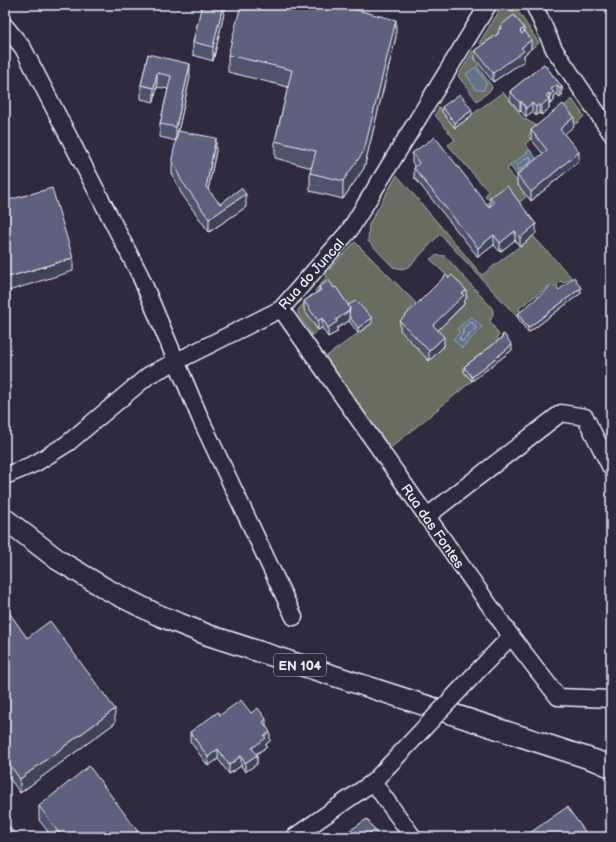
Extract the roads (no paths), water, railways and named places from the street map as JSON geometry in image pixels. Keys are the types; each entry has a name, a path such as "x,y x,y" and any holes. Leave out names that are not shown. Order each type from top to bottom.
{"main road":[{"name":"EN 104","path":"6,521 58,560 108,590 158,615 208,635 611,766"}],"street":[{"name":"Rua do Juncal","path":"5,476 36,463 68,443 149,376 281,310 349,231 488,5"},
{"path":"534,5 554,50 611,133"},
{"path":"5,26 23,48 140,275 201,420 294,617"},
{"name":"Rua das Fontes","path":"281,310 511,636 558,697 611,699"},
{"path":"426,517 561,413 585,417 611,468"},
{"path":"294,837 373,782 511,636"},
{"path":"373,782 413,837"}],"water":[{"path":"476,67 487,84 485,85 484,90 476,90 466,74"},
{"path":"530,150 538,160 518,177 510,166"},
{"path":"471,316 482,327 462,348 453,339 460,332 457,329"}]}
